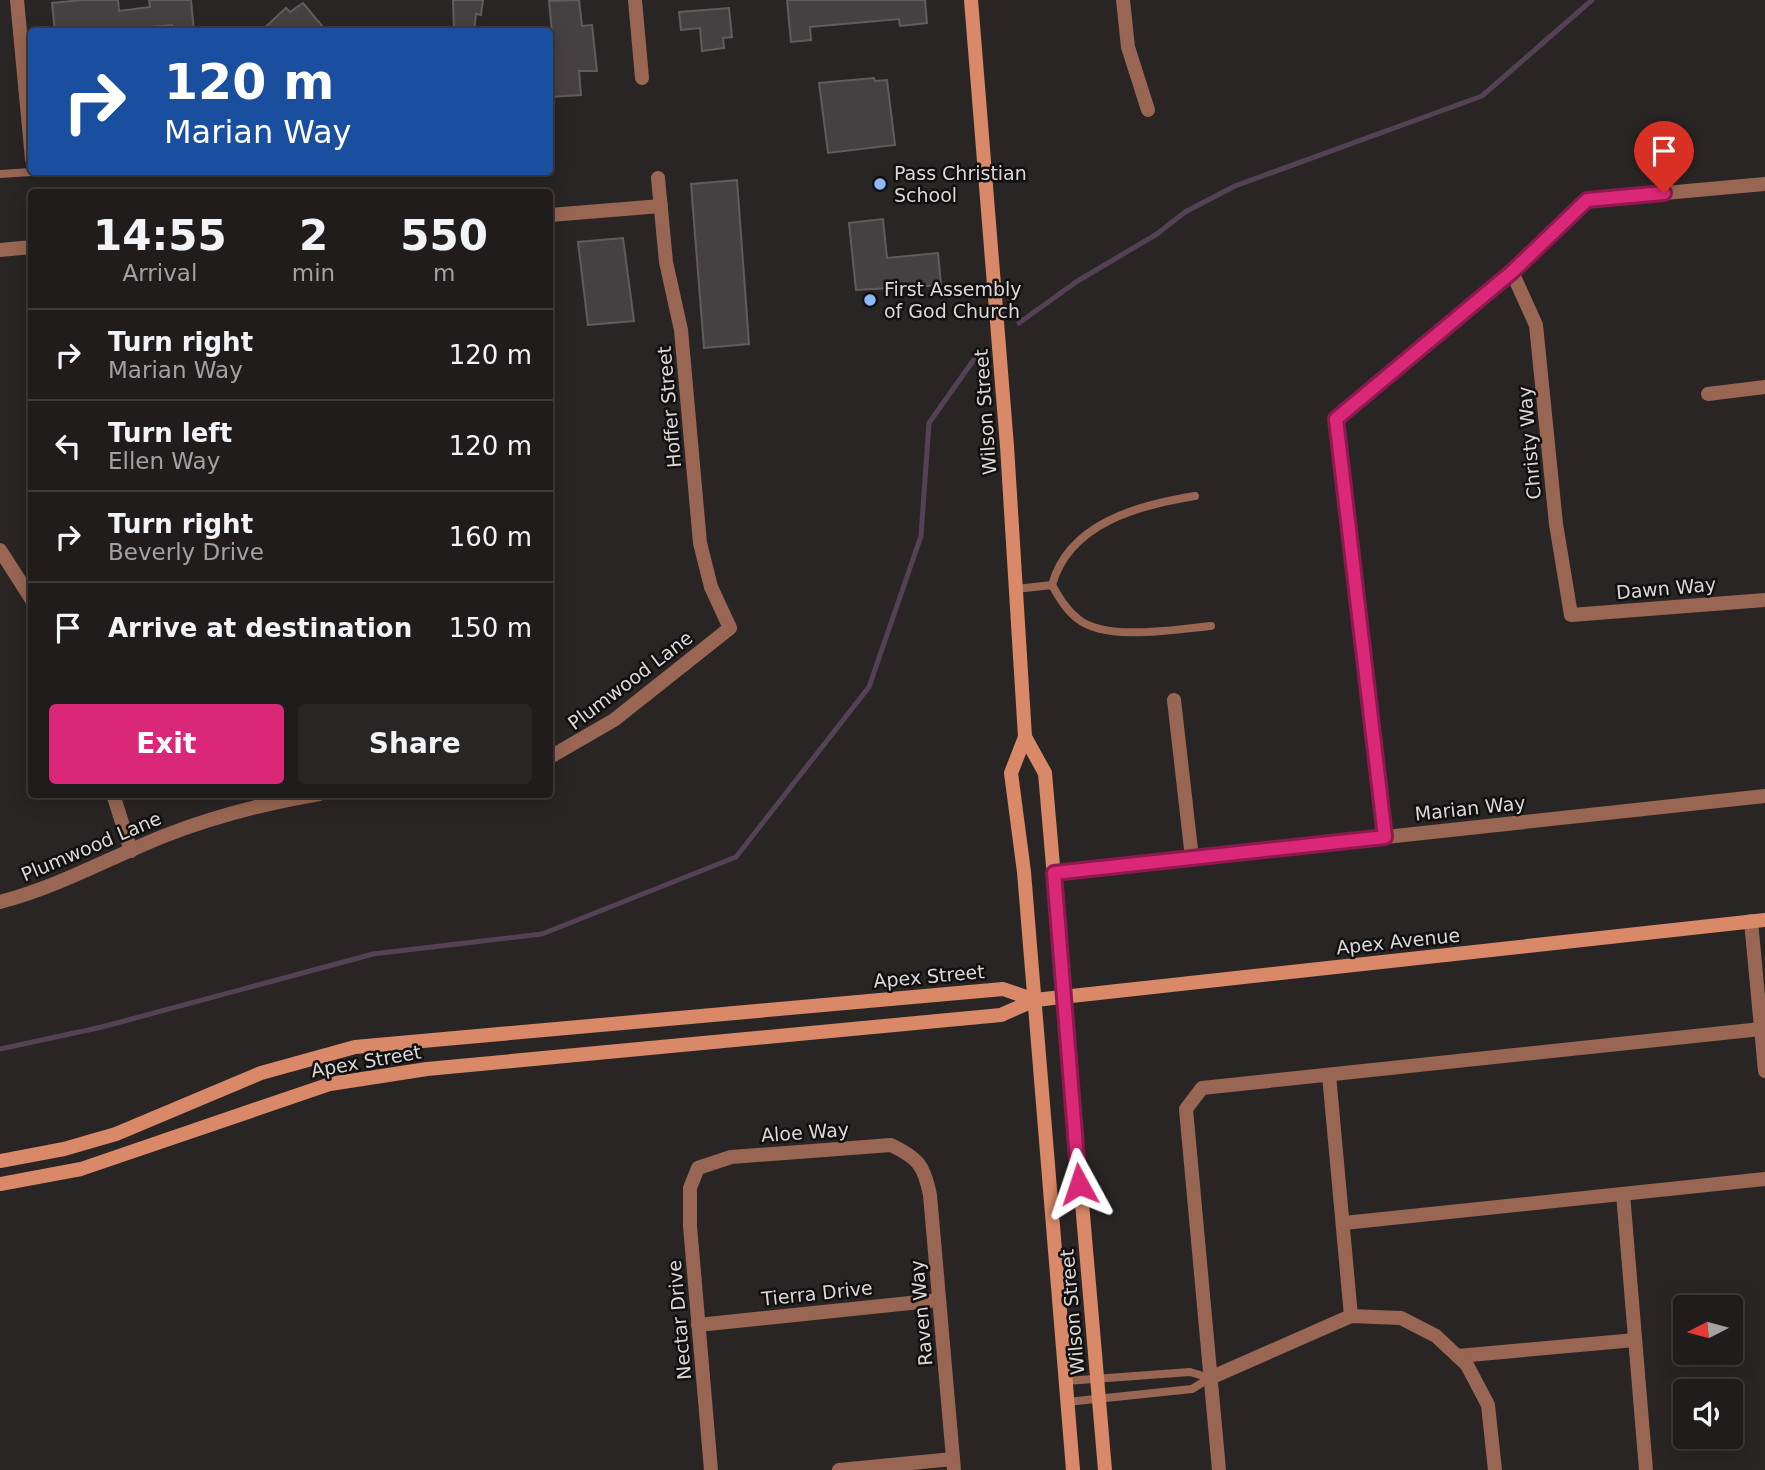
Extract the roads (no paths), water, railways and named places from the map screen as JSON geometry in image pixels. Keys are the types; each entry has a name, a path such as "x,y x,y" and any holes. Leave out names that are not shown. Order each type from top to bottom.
{"main road":[{"name":"Wilson Street","path":"971,0 1025,737 1012,773 1035,1000 1073,1470"},
{"name":"Wilson Street","path":"1025,737 1045,773 1105,1470"},
{"name":"Apex Avenue","path":"1035,1000 1758,921"},
{"name":"Apex Street","path":"0,1161 64,1149 116,1134 261,1073 355,1046 1003,989 1035,1000"},
{"name":"Apex Street","path":"0,1184 81,1169 339,1082 427,1069 1001,1015 1035,1000"}],"street":[{"path":"17,0 28,117"},
{"path":"635,0 642,78"},
{"path":"1123,0 1128,47 1148,110"},
{"name":"Hoffer Street","path":"658,178 666,262 681,330 700,543 711,587 730,628"},
{"path":"1385,837 1336,419 1512,272 1587,200 1765,184"},
{"path":"553,215 661,206"},
{"path":"0,250 28,247"},
{"name":"Christy Way","path":"1512,272 1536,325 1556,524 1571,615"},
{"path":"1708,394 1765,387"},
{"path":"0,550 28,594"},
{"name":"Dawn Way","path":"1571,615 1765,600"},
{"name":"Plumwood Lane","path":"553,755 614,720 730,628"},
{"path":"1174,700 1192,858"},
{"name":"Marian Way","path":"1054,873 1765,796"},
{"path":"114,798 131,851"},
{"name":"Plumwood Lane","path":"0,902 61,883 131,851 224,815 301,798"},
{"path":"1758,921 1765,1071"},
{"path":"1219,1470 1186,1109 1202,1088 1761,1029"},
{"path":"1329,1075 1351,1316"},
{"name":"Aloe Way","path":"698,1168 731,1157 891,1145 914,1156"},
{"name":"Raven Way","path":"914,1156 926,1174 930,1195 954,1464"},
{"name":"Nectar Drive","path":"698,1168 690,1188 690,1226 711,1470"},
{"path":"1344,1223 1765,1180"},
{"path":"1623,1194 1646,1470"},
{"name":"Tierra Drive","path":"698,1325 939,1300"},
{"path":"1210,1378 1351,1316 1401,1318 1436,1336 1467,1365 1488,1405 1495,1470"},
{"path":"1458,1356 1635,1340"},
{"path":"839,1470 954,1464"}],"lane":[{"path":"0,174 28,172"},
{"path":"1052,585 1063,558 1109,520 1149,503 1195,496"},
{"path":"1016,589 1052,585"},
{"path":"1052,585 1080,621 1107,630 1150,632 1211,626"},
{"path":"1066,1381 1190,1372 1210,1378"},
{"path":"1068,1402 1192,1389 1210,1378"}],"waterway":[{"path":"1019,323 1076,282 1157,234 1185,212 1235,186 1482,96 1592,0"},
{"path":"0,1049 102,1027 373,954 542,934 736,857 869,687 921,536 929,423 980,351"}],"place":[{"name":"Pass Christian School","path":"880,184"},
{"name":"First Assembly of God Church","path":"870,300"}]}
